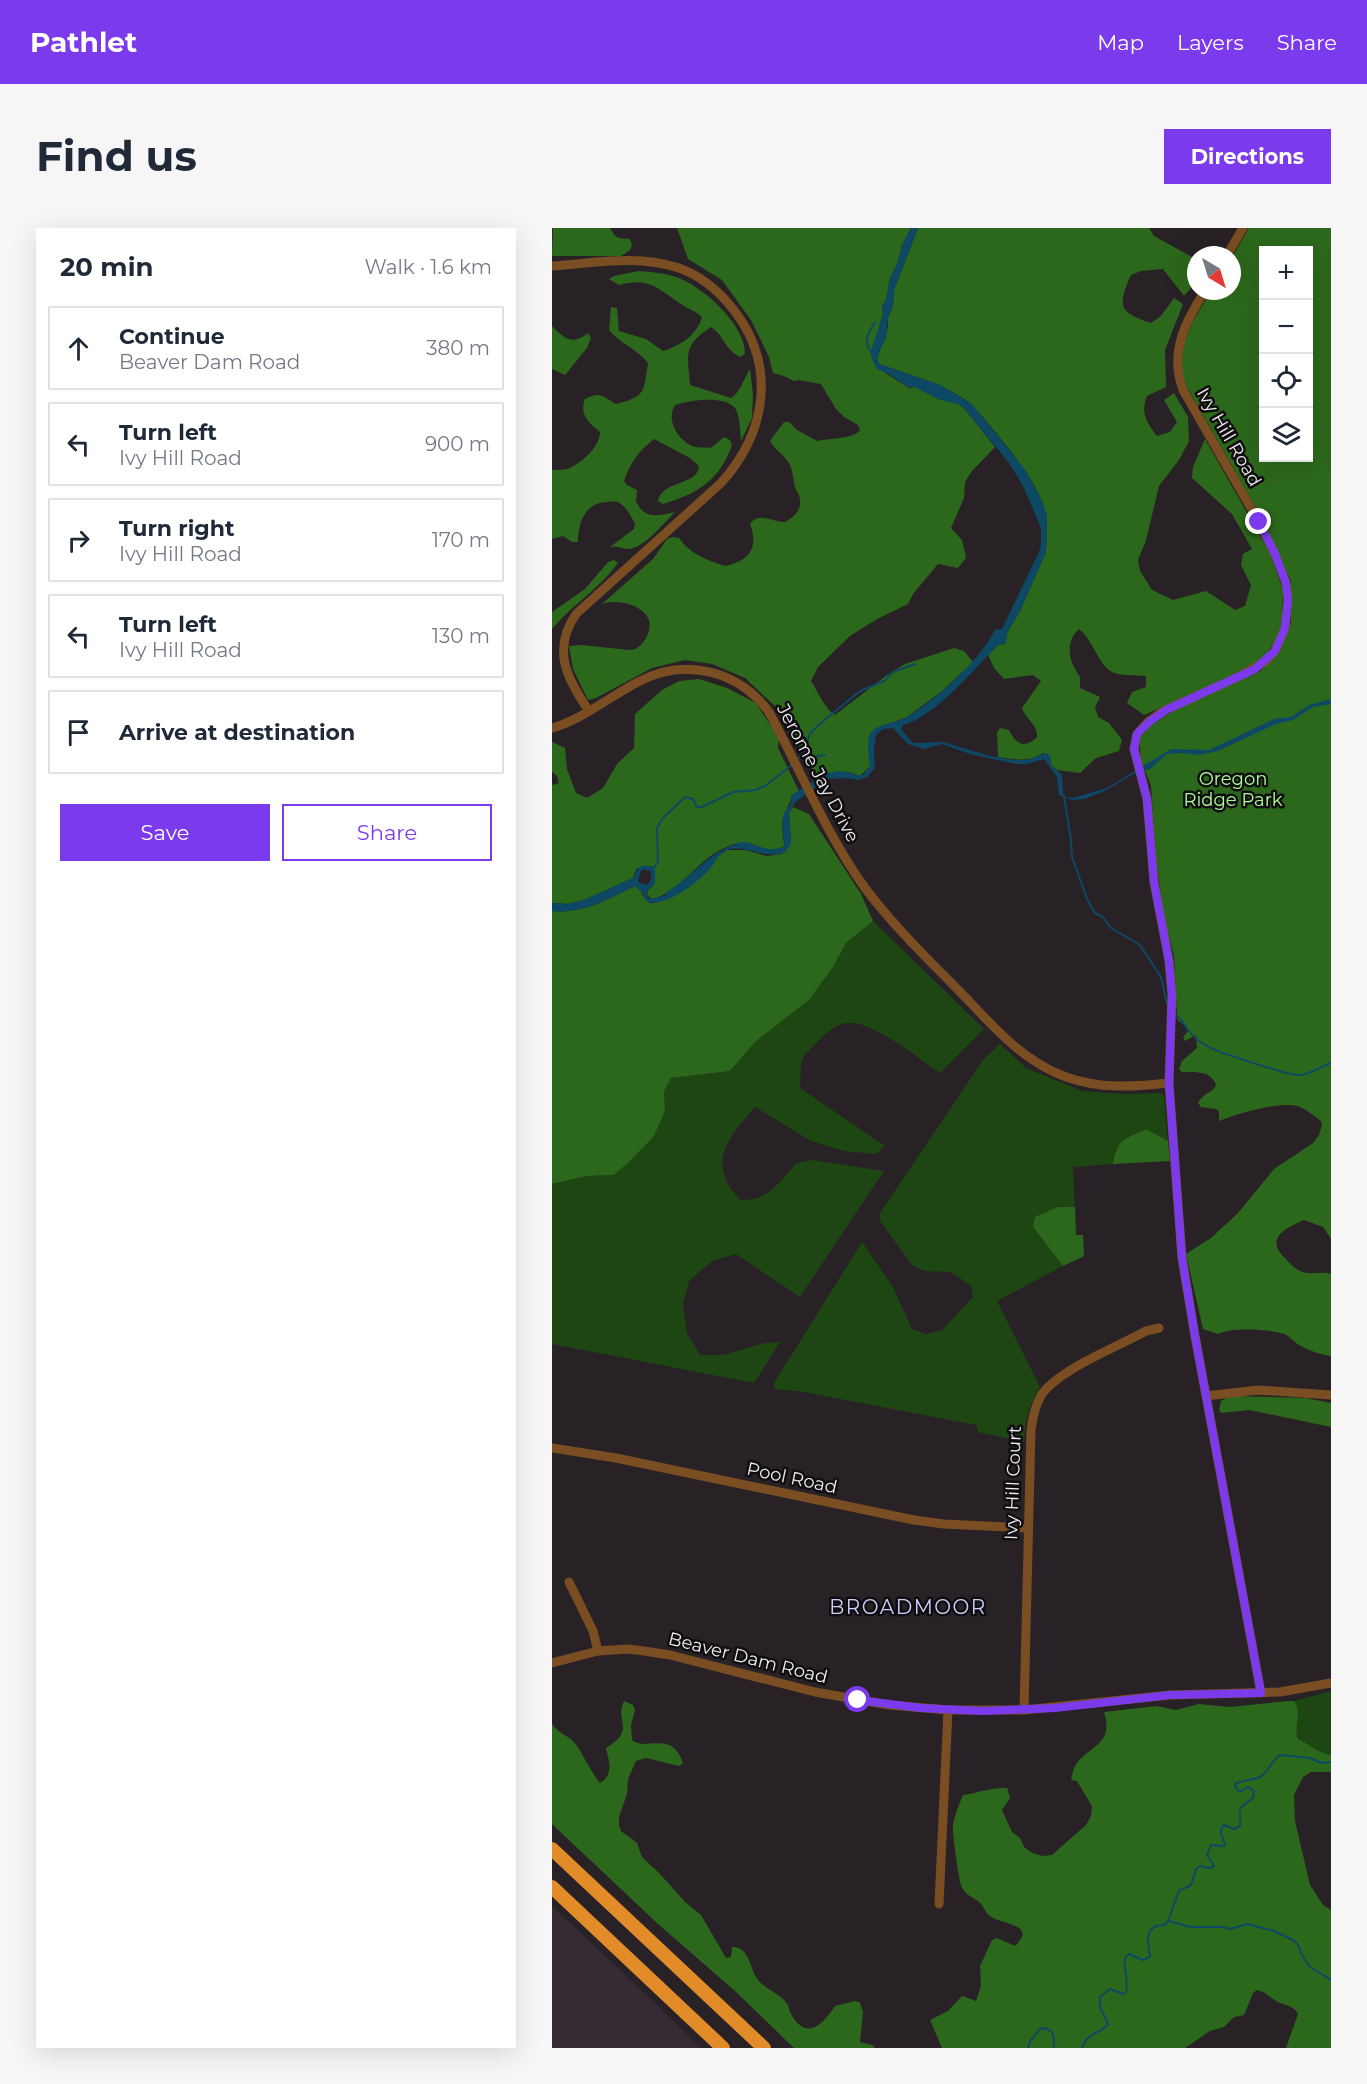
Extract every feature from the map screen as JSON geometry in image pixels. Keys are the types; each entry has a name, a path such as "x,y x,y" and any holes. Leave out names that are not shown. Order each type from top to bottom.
{"highway":[{"path":"552,1849 764,2048"},
{"path":"552,1887 723,2048"}],"street":[{"path":"1232,246 1243,228"},
{"path":"552,266 629,260 647,261 680,268 698,277 713,288 748,331 761,373 758,418 744,453 734,469 576,614 563,633 560,654 562,665 589,711"},
{"name":"Ivy Hill Road","path":"1200,300 1188,319 1177,351 1179,379 1275,554 1286,583 1288,615 1281,640 1266,661 1248,673 1166,710 1142,728 1135,741 1139,770 1147,799 1154,882 1169,961 1172,995 1169,1083 1182,1258 1261,1693"},
{"name":"Jerome Jay Drive","path":"552,728 589,711 650,676 678,669 709,671 738,682 761,701 788,746 839,848 866,888 884,911 1016,1048 1048,1069 1085,1082 1122,1087 1169,1083"},
{"name":"Ivy Hill Court","path":"1024,1710 1027,1528 1031,1430 1036,1406 1041,1395 1054,1382 1072,1370 1146,1331 1159,1328"},
{"path":"1206,1396 1258,1390 1331,1395"},
{"name":"Pool Road","path":"552,1448 616,1458 914,1520 944,1524 1027,1528"},
{"path":"569,1582 593,1631 598,1651"},
{"name":"Beaver Dam Road","path":"552,1663 598,1651 628,1649 670,1655 815,1692 889,1705 948,1710 1024,1710 1170,1695 1261,1693 1303,1689 1331,1683"},
{"path":"939,1904 948,1710"}],"shaded area":[{"path":"552,1906 657,2005 701,2048 552,2048"}],"green space":[{"path":"553,228 610,228 617,237 630,239 632,245 630,250 621,256 552,256"},
{"path":"677,228 911,228 890,278 886,300 882,306 883,314 871,354 884,372 909,388 915,387 938,399 958,404 964,408 995,447 972,471 965,482 964,498 951,528 962,540 966,558 958,568 938,564 913,594 908,604 877,619 850,636 818,667 811,681 825,704 835,715 905,664 954,648 964,651 973,662 941,692 907,717 883,726 868,745 870,766 860,776 849,772 823,774 818,780 776,707 745,678 712,664 685,660 652,668 588,700 573,669 569,646 630,650 643,643 649,628 645,613 627,604 614,602 602,604 653,559 667,539 679,538 699,556 725,566 740,561 750,552 753,540 750,524 754,520 762,518 785,522 796,514 800,498 790,466 770,441 784,422 789,422 797,430 817,441 847,437 860,430 858,425 836,409 821,384 794,381 773,373 769,357 751,320 722,280 688,259"},
{"path":"918,228 1149,228 1154,236 1187,254 1187,292 1184,296 1163,269 1141,271 1131,275 1124,294 1124,307 1127,311 1151,323 1161,316 1174,298 1183,304 1165,350 1166,387 1147,396 1144,413 1157,436 1170,432 1177,422 1164,400 1174,393 1188,417 1189,441 1179,460 1159,486 1146,540 1138,560 1140,571 1152,590 1173,600 1206,591 1235,610 1245,606 1251,585 1241,565 1243,554 1252,549 1232,514 1192,478 1193,467 1205,439 1270,553 1283,590 1282,622 1278,638 1266,654 1245,672 1144,715 1127,703 1132,692 1146,687 1146,676 1112,672 1079,629 1071,640 1070,653 1073,665 1080,677 1080,688 1100,697 1095,707 1098,717 1109,723 1122,740 1119,751 1096,758 1080,773 1057,770 1051,765 1050,756 1043,753 1027,759 998,757 997,733 1000,728 1009,730 1017,741 1024,744 1037,737 1034,725 1022,708 1041,681 1033,675 1004,679 994,668 988,655 998,645 1005,644 1007,633 1020,611 1046,552 1047,516 1032,481 983,417 966,400 940,385 879,364 877,359 888,327 894,290"},
{"name":"Oregon Ridge Park","path":"1249,228 1331,228 1331,1239 1323,1227 1304,1220 1285,1230 1277,1239 1277,1245 1279,1251 1298,1270 1306,1273 1331,1274 1331,1356 1307,1349 1286,1335 1277,1332 1241,1330 1218,1334 1203,1329 1186,1254 1211,1238 1238,1213 1274,1169 1313,1143 1322,1125 1321,1121 1306,1110 1289,1105 1258,1109 1219,1121 1219,1112 1216,1109 1201,1107 1198,1103 1214,1088 1216,1085 1214,1080 1206,1074 1182,1072 1179,1069 1182,1061 1197,1048 1196,1035 1185,1041 1183,1037 1189,1030 1177,1019 1174,956 1164,918 1156,859 1151,786 1141,761 1139,739 1150,726 1179,707 1259,672 1278,653 1291,623 1291,581 1256,508 1183,380 1185,343 1206,300 1241,300 1241,246 1238,246"},
{"path":"639,271 676,277 686,282 709,297 730,319 738,330 745,353 741,357 736,355 711,327 691,346 688,358 690,385 731,398 750,369 753,395 752,418 741,441 738,415 730,404 723,401 706,400 675,405 672,417 675,430 690,445 711,448 724,437 730,440 732,445 727,457 714,476 706,484 686,495 663,504 658,501 666,489 693,477 699,466 690,458 654,439 636,458 624,481 637,490 636,501 643,511 652,515 675,512 654,534 635,548 610,547 634,529 635,523 623,506 618,502 613,502 600,503 588,510 581,521 578,542 572,542 563,536 552,539 552,470 567,469 578,463 589,454 599,438 600,432 584,414 585,399 598,395 616,404 638,395 644,387 648,363 609,330 611,307 617,308 619,331 646,339 663,351 687,339 696,329 702,317 652,285 638,282 619,285 609,279"},
{"path":"552,326 565,338 578,339 588,333 591,338 587,348 565,375 552,369"},
{"path":"614,560 618,563 611,572 552,629 552,612 585,589 608,562"},
{"path":"699,679 727,688 756,703 779,738 778,748 799,791 791,796 784,814 782,832 785,846 778,849 766,849 746,843 731,845 704,861 680,884 652,899 647,895 648,890 654,885 654,868 637,868 633,878 584,900 568,904 552,903 552,785 559,783 557,776 552,772 552,742 565,748 567,769 576,793 587,798 603,788 617,764 634,748 635,714 662,690 679,681"},
{"path":"793,807 809,814 861,894 873,921 846,943 833,967 809,1000 755,1042 730,1071 671,1078 664,1091 665,1111 654,1136 628,1163 613,1175 587,1176 552,1184 552,911 585,908 635,886 649,903 655,903 698,878 712,866 718,856 727,850 745,850 767,856 782,854 791,841 789,813"},
{"path":"873,921 984,1029 940,1073 882,1034 857,1024 847,1023 835,1027 804,1056 801,1062 800,1088 885,1146 876,1154 844,1151 811,1141 755,1107 736,1130 724,1152 722,1163 724,1175 740,1200 766,1194 796,1163 812,1160 884,1171 800,1297 736,1254 712,1261 689,1281 683,1304 687,1333 700,1355 723,1355 764,1343 780,1342 754,1383 552,1344 552,1184 587,1176 613,1175 665,1111 664,1091 671,1078 730,1071 755,1042 809,1000 833,967 846,943"},
{"path":"1000,1044 1026,1068 1082,1091 1123,1094 1161,1093 1164,1096 1168,1141 1146,1129 1115,1150 1113,1164 1073,1167 1075,1207 1058,1207 1033,1227 1063,1266 997,1301 1040,1387 1028,1413 1024,1442 978,1432 976,1425 804,1392 774,1389 774,1383 862,1242 893,1287 912,1329 926,1334 942,1330 973,1297 971,1286 951,1272 924,1271 912,1265 880,1221 880,1213 983,1060"},
{"path":"1146,1129 1168,1141 1170,1161 1113,1164 1119,1145 1132,1135"},
{"path":"1058,1207 1075,1207 1076,1235 1083,1235 1084,1256 1063,1266 1033,1227 1035,1217"},
{"path":"1231,1396 1306,1398 1331,1403 1331,1427 1249,1410 1221,1413 1219,1409 1221,1401"},
{"path":"1331,1691 1331,1755 1298,1739 1298,1710 1294,1701"},
{"path":"624,1701 633,1705 635,1710 631,1725 632,1740 637,1743 658,1743 672,1747 683,1763 679,1766 646,1758 636,1761 628,1779 627,1794 619,1817 621,1831 637,1843 642,1857 685,1902 701,1915 726,1958 731,1957 732,1947 742,1950 759,1981 785,2001 797,2022 809,2029 815,2027 835,2006 855,2001 860,2003 863,2012 860,2042 875,2046 873,2048 794,2048 552,1824 552,1724 574,1742 600,1783 609,1772 606,1748 620,1736 623,1730 621,1715"},
{"path":"1294,1701 1297,1705 1298,1739 1331,1755 1331,1772 1311,1772 1303,1777 1294,1795 1295,1821 1310,1885 1323,1905 1331,1910 1331,2048 1286,2048 1298,2014 1291,2007 1257,1990 1253,1993 1244,2015 1234,2017 1224,2027 1210,2031 1185,2048 942,2048 930,2020 948,2011 962,1996 976,2001 981,1986 980,1966 992,1940 997,1938 1015,1946 1022,1933 1015,1926 989,1915 982,1905 966,1893 961,1886 953,1826 963,1795 1007,1788 1010,1798 1002,1810 1012,1832 1032,1853 1042,1856 1052,1855 1086,1825 1091,1816 1092,1806 1077,1781 1071,1780 1074,1768 1080,1759 1103,1739 1106,1732 1104,1712 1157,1706 1176,1710 1199,1704 1229,1707"}],"water":[{"path":"911,228 918,228 894,290 886,338 877,359 879,364 940,385 972,404 1026,471 1047,516 1046,552 1020,611 1007,633 1006,643 998,645 941,702 915,720 903,725 901,729 911,741 915,743 943,742 990,756 1014,760 1027,760 1047,753 1050,756 1051,765 1062,775 1063,794 1073,798 1107,788 1171,749 1209,750 1274,719 1291,717 1309,705 1331,699 1331,704 1313,707 1293,720 1276,724 1218,751 1200,755 1167,754 1150,769 1133,774 1105,791 1084,799 1072,800 1059,795 1057,777 1044,759 1027,764 1016,764 970,754 942,744 924,749 908,744 893,728 883,729 876,735 875,768 867,777 858,780 828,779 795,802 789,813 791,844 785,852 769,854 739,849 725,851 698,881 681,893 662,901 646,901 641,891 635,886 585,908 552,911 552,903 568,904 584,900 633,878 641,866 652,866 655,870 655,883 646,892 648,898 652,899 666,895 668,891 716,854 738,843 749,843 766,849 784,847 783,819 784,813 791,804 791,796 815,780 834,772 842,771 863,775 870,766 868,741 873,730 907,717 931,700 979,654 995,630 1002,629 1039,552 1041,528 1023,486 1009,463 964,408 958,404 938,399 915,387 908,387 877,369 872,359 871,351 883,314 882,306 886,300 890,278 898,262 902,245","holes":["644,869 650,871 651,879 648,884 638,882 641,871"]}],"waterway":[{"path":"872,354 867,338 875,322"},
{"path":"797,760 805,750 810,733 828,717 860,691 884,681 893,672 915,664"},
{"path":"805,750 814,757 825,755"},
{"path":"653,869 658,862 657,828 663,818 685,797 693,799 697,807 702,807 733,792 756,790 765,786 793,764"},
{"path":"1064,796 1072,857 1087,899 1095,913 1103,917 1111,928 1140,945 1161,977 1167,1004"},
{"path":"1177,1016 1188,1030 1205,1045 1269,1068 1301,1075 1331,1063"},
{"path":"1082,2048 1090,2036 1108,2024 1100,2007 1100,1997 1110,1989 1123,1994 1126,1992 1125,1958 1129,1954 1143,1960 1150,1957 1148,1939 1150,1931 1167,1923 1179,1891 1191,1885 1196,1869 1200,1866 1210,1868 1214,1866 1207,1855 1211,1845 1224,1846 1222,1827 1224,1825 1234,1829 1240,1826 1240,1810 1253,1798 1254,1791 1248,1787 1240,1792 1235,1784 1260,1777 1280,1755 1310,1758 1321,1763 1331,1762"},
{"path":"1169,1921 1190,1927 1230,1929 1247,1924 1274,1931 1293,1940 1310,1967 1331,1980"},
{"path":"1028,2048 1030,2041 1041,2028 1053,2034 1054,2048"}],"district":[{"name":"BROADMOOR","path":"908,1607"}],"route":[{"path":"858,1700 921,1708 983,1711 1055,1708 1170,1695 1261,1693 1182,1258 1169,1083 1172,995 1169,961 1154,882 1147,799 1134,749 1137,734 1166,710 1255,669 1275,651 1281,640 1288,615 1286,583 1259,522"}]}
